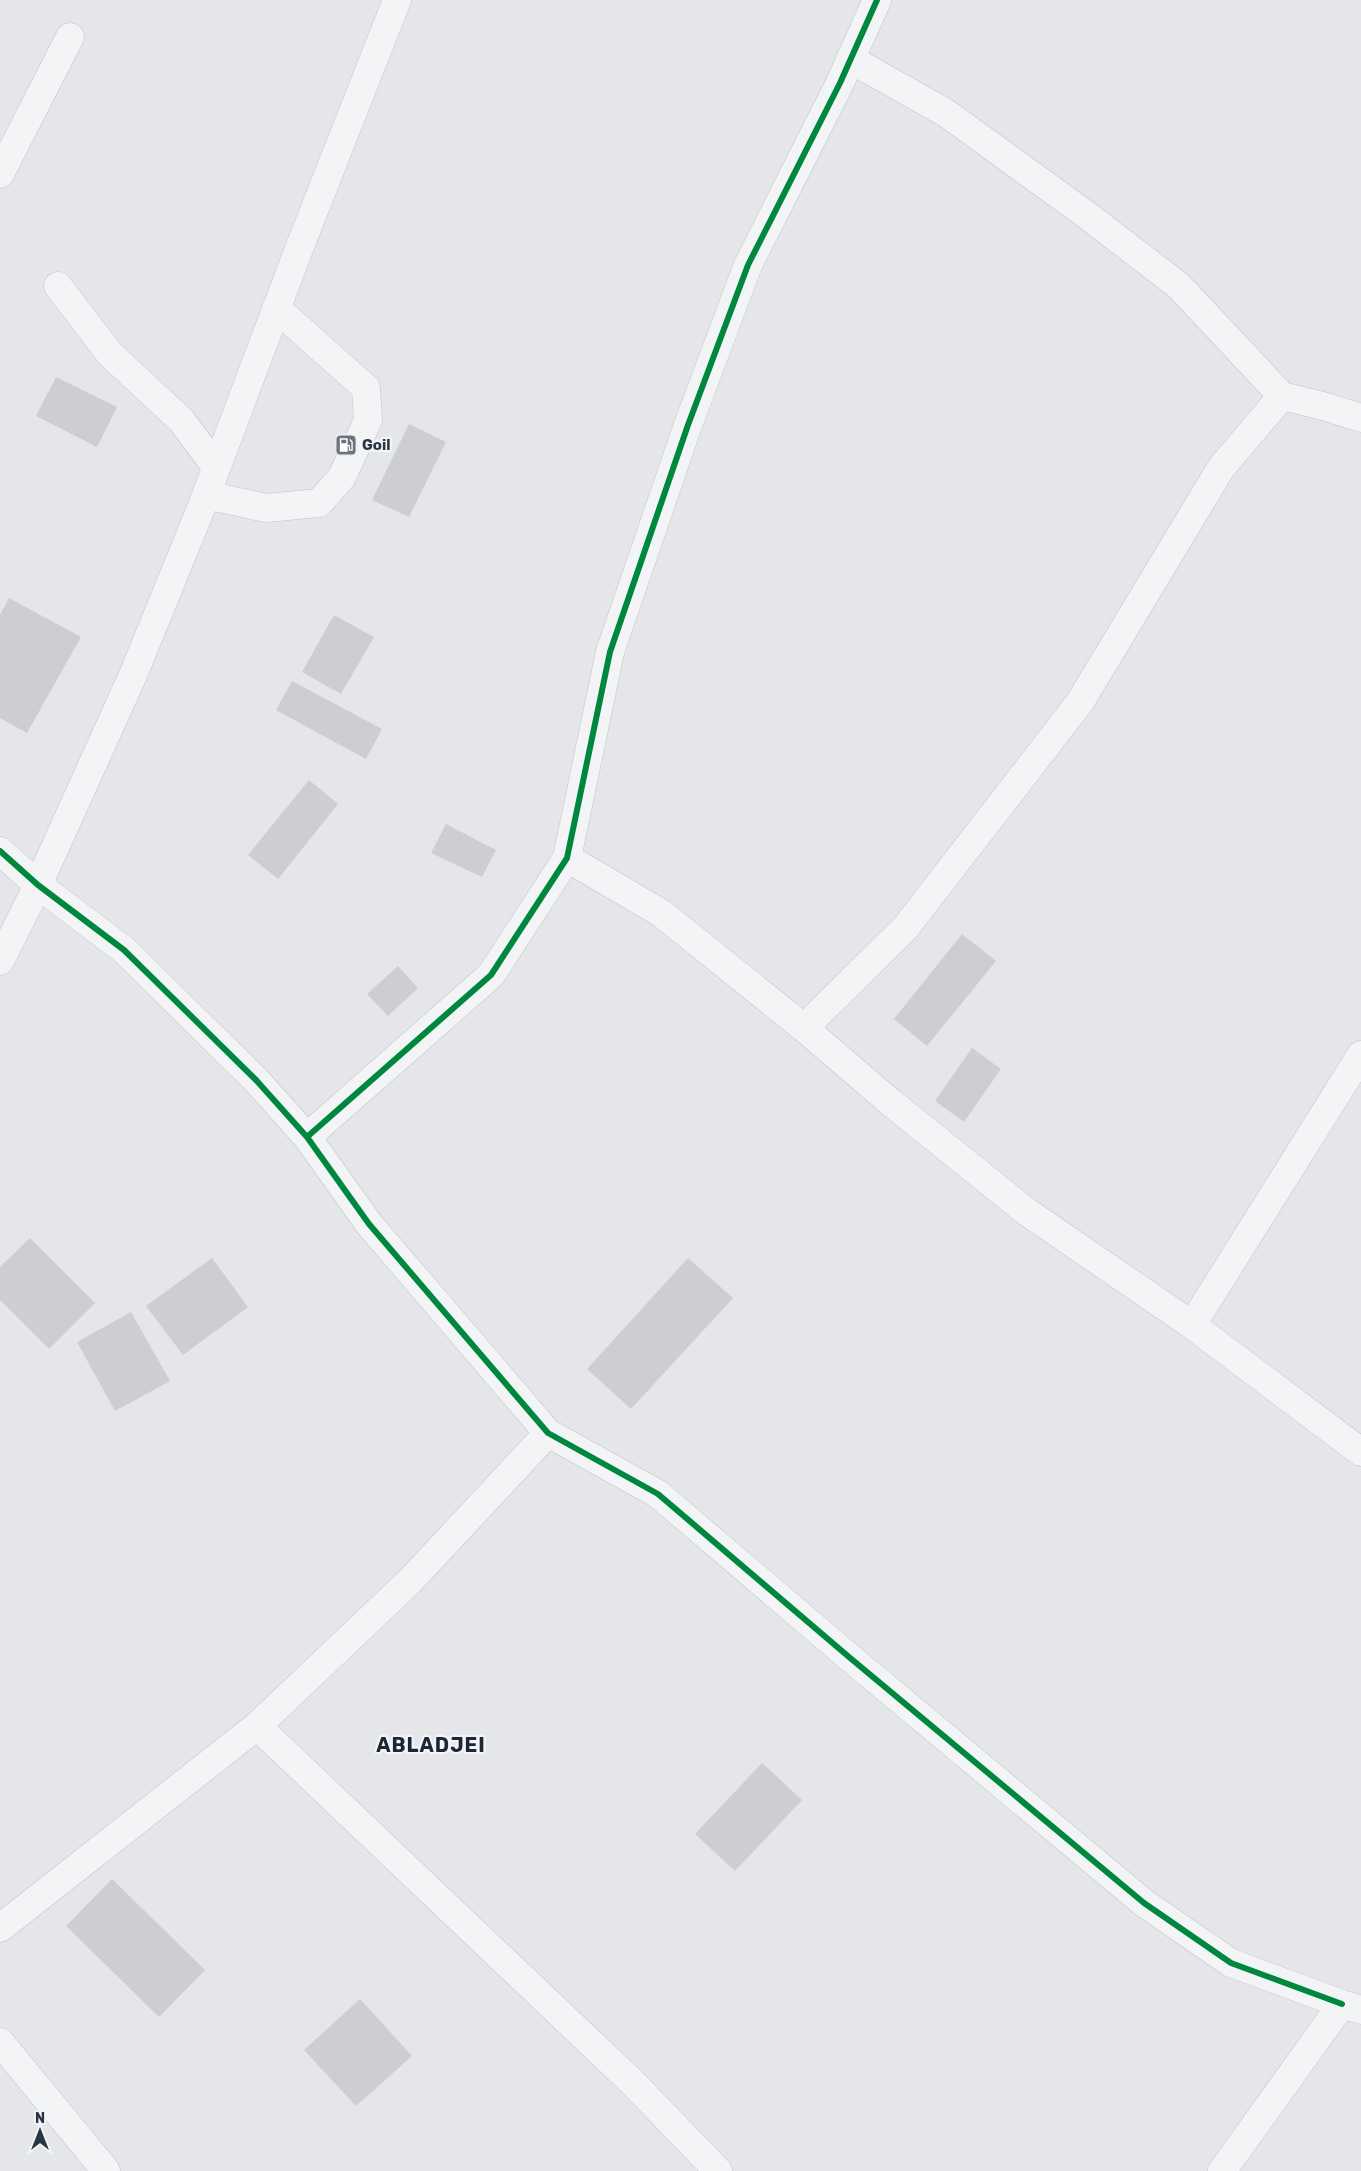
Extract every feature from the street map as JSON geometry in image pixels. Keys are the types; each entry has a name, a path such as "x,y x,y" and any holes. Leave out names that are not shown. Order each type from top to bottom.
{"street":[{"path":"0,961 38,885 133,675 206,495 276,308 397,0"},
{"path":"307,1137 491,975 567,858 610,652 688,425 748,265 840,83 877,0"},
{"path":"0,174 70,37"},
{"path":"850,59 946,113 1088,216 1180,286 1282,396 1361,418"},
{"path":"58,286 110,354 181,420 216,467"},
{"path":"206,495 266,508 319,503 342,477 368,420 366,388 276,308"},
{"path":"804,1028 906,927 1080,702 1221,468 1282,396"},
{"path":"0,850 38,885 124,950 256,1080 307,1137 369,1224 548,1434 658,1494 856,1663 1144,1903 1231,1963 1352,2007 1222,2171"},
{"path":"567,858 661,913 1027,1212 1192,1325 1361,1452"},
{"path":"1192,1325 1361,1055"},
{"path":"0,1928 257,1726 410,1581 548,1434"},
{"path":"257,1726 632,2082 718,2171"},
{"path":"0,2042 106,2171"}],"building":[{"path":"56,377 117,407 97,447 36,416"},
{"path":"409,424 446,442 409,517 372,500"},
{"path":"9,598 81,637 27,733 0,718 0,615"},
{"path":"334,615 374,637 341,694 302,672"},
{"path":"292,681 382,729 366,759 276,710"},
{"path":"309,780 338,804 278,879 248,855"},
{"path":"446,824 496,850 482,877 431,853"},
{"path":"962,934 996,961 927,1046 894,1019"},
{"path":"398,966 418,988 388,1016 367,994"},
{"path":"972,1048 1001,1069 964,1122 935,1101"},
{"path":"30,1238 95,1303 49,1349 0,1300 0,1267"},
{"path":"212,1258 248,1307 183,1355 146,1306"},
{"path":"688,1258 733,1298 631,1409 587,1369"},
{"path":"131,1312 170,1381 115,1411 77,1342"},
{"path":"762,1763 802,1800 735,1871 695,1834"},
{"path":"112,1879 205,1970 159,2017 66,1926"},
{"path":"360,1999 412,2056 356,2106 304,2050"}],"cycle path":[{"path":"307,1137 491,975 567,858 610,652 688,425 748,265 840,83 877,0"},
{"path":"0,851 38,885 124,950 256,1080 307,1137 369,1224 548,1433 658,1494 849,1657 1144,1903 1231,1963 1342,2004"}],"place":[{"name":"Goil","path":"346,445"}],"district":[{"name":"ABLADJEI","path":"431,1745"}]}
